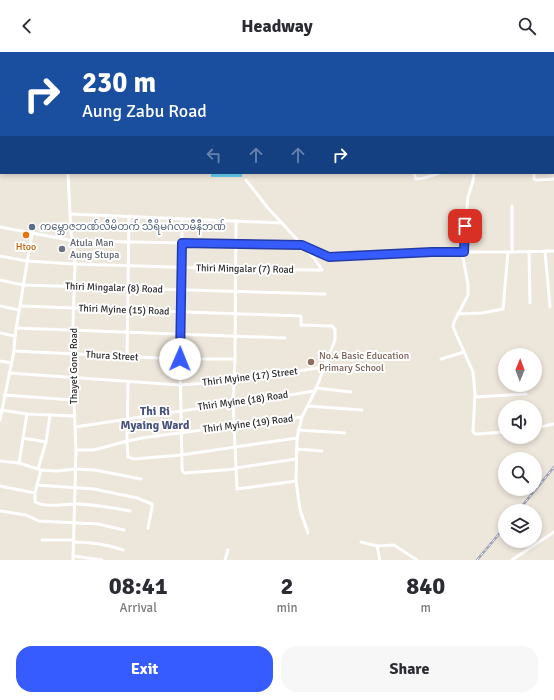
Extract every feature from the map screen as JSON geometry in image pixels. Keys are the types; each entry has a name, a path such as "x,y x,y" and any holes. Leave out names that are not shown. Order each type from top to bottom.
{"street":[{"name":"Thayet Gone Road","path":"68,174 71,234 74,241 75,264 72,354 76,450 73,558"},
{"path":"414,174 416,179 437,174"},
{"path":"474,174 468,197 465,226 464,257 468,295 454,322 453,327 456,337 473,372 475,397 474,434 498,432"},
{"path":"534,174 534,179 536,180 554,179"},
{"path":"246,180 268,208 302,245"},
{"path":"458,314 482,313 503,309 510,252 512,206"},
{"path":"70,214 182,220 282,223"},
{"path":"127,357 129,217"},
{"path":"182,220 180,385 181,455 183,472 236,468 296,459"},
{"path":"236,221 234,313 235,359 233,403 237,489 296,481"},
{"path":"0,227 74,241 302,245 329,257 432,252 529,252 554,250"},
{"path":"0,420 14,351 16,328 32,233"},
{"name":"Thiri Mingalar (7) Road","path":"0,256 27,261 75,264 181,268 322,270 302,245"},
{"path":"545,251 550,307"},
{"path":"529,252 530,303"},
{"name":"Thiri Mingalar (8) Road","path":"0,280 23,285 325,294"},
{"name":"Thiri Myine (15) Road","path":"0,306 20,308 301,316 301,325 332,326 335,329 335,340 324,368"},
{"path":"16,328 285,338"},
{"path":"0,333 15,336"},
{"name":"Thura Street","path":"14,351 180,359 235,359"},
{"path":"441,359 464,352"},
{"path":"0,361 11,363"},
{"path":"308,533 300,510 296,481 297,438 302,417 324,368"},
{"name":"Thiri Myine (17) Street","path":"9,374 180,385 233,381 324,368"},
{"path":"128,382 126,441 128,458 134,459 181,455 297,438"},
{"path":"0,386 6,387"},
{"name":"Thiri Myine (18) Road","path":"75,427 315,389 351,392"},
{"path":"475,397 526,394"},
{"path":"4,395 73,400"},
{"path":"308,406 362,410"},
{"path":"1,410 27,414 75,416"},
{"path":"19,463 27,414"},
{"path":"50,414 46,442 34,493 35,502 42,505 74,504 103,506 130,511"},
{"name":"Thiri Myine (19) Road","path":"76,450 94,450 126,441 181,432 302,417"},
{"path":"542,427 554,424"},
{"path":"298,430 345,433"},
{"path":"23,438 46,442"},
{"path":"297,449 322,451"},
{"path":"0,461 19,463 40,470 58,471 75,468 95,470 141,479"},
{"path":"37,485 89,488 137,498 151,503 152,507 148,528"},
{"path":"0,486 34,493"},
{"path":"0,511 26,516 39,521 98,524 124,530"},
{"path":"512,560 554,532"},
{"path":"42,540 95,542 107,544 123,550"},
{"path":"361,542 377,546 394,545 417,560"},
{"path":"377,546 380,560"},
{"path":"225,560 228,550"},
{"path":"73,558 102,560"}],"water":[{"path":"211,174 242,174 242,177 211,177"}],"railway":[{"path":"524,504 554,467"},
{"path":"477,560 498,535"}],"place":[{"name":"ကမ္ဘောဇဘဏ်လီမိတက် သီရိမင်္ဂလာမီနီဘဏ်","path":"32,227"},
{"name":"Htoo","path":"26,235"},
{"name":"Atula Man Aung Stupa","path":"62,249"},
{"name":"No.4 Basic Education Primary School","path":"311,362"}],"district":[{"name":"Thi Ri Myaing Ward","path":"155,418"}],"route":[{"path":"180,359 182,243 302,245 329,257 464,252 465,226"}]}
